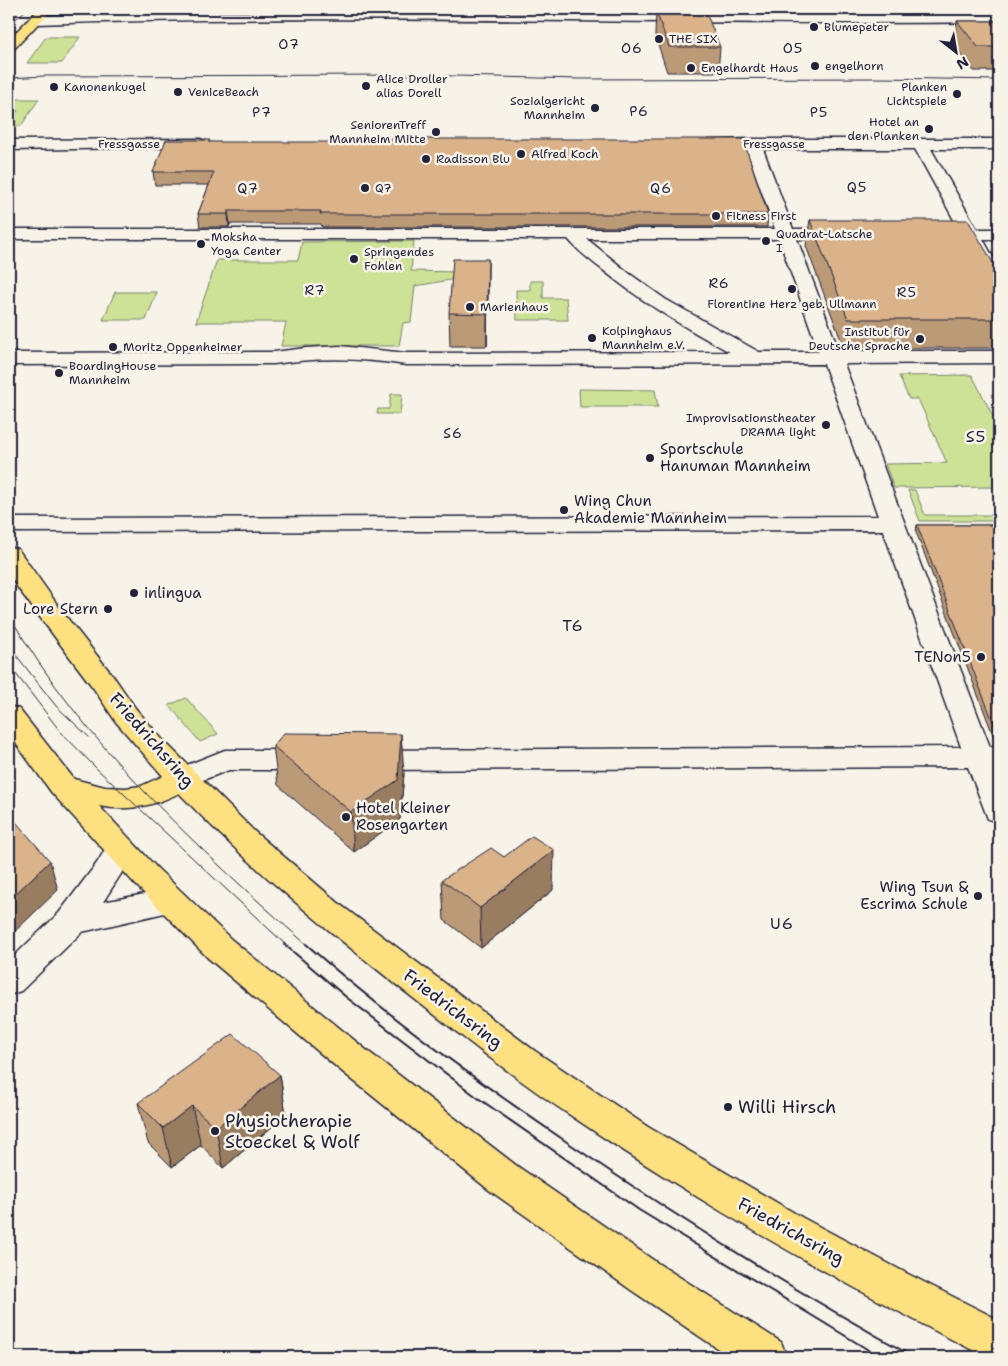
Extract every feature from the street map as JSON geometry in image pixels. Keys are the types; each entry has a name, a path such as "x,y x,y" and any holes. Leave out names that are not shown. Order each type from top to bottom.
{"main road":[{"path":"9,46 16,27 36,20 46,9"},
{"name":"Friedrichsring","path":"9,554 40,601 106,686 128,718 182,778 268,861 320,906 486,1034 584,1105 730,1197 907,1296 999,1342"},
{"path":"12,727 63,786 171,901 220,949 289,1007 503,1178 645,1278 766,1357"},
{"path":"63,786 106,798 127,798 147,794 182,778"}],"street":[{"path":"50,9 64,14 109,17"},
{"path":"544,16 552,14 557,9"},
{"path":"36,20 109,17 973,13 999,18"},
{"name":"Fressgasse","path":"9,144 219,144"},
{"name":"Fressgasse","path":"688,144 999,144"},
{"path":"753,144 892,523 989,757 999,812"},
{"path":"920,144 999,284"},
{"path":"9,234 863,234"},
{"path":"573,234 583,246 619,276 662,306 754,356"},
{"path":"922,234 999,234"},
{"path":"9,358 274,358 298,353 379,354 406,359 754,356 999,357"},
{"path":"9,525 892,523"},
{"path":"182,778 225,760 989,757"},
{"path":"9,982 71,922 121,849"},
{"path":"71,922 119,910 171,901"}],"green space":[{"path":"46,37 80,37 62,63 27,63"},
{"path":"9,99 39,99 21,126 9,126 9,114 18,111 9,109"},
{"path":"414,241 411,271 457,272 456,279 415,286 411,322 403,323 399,346 281,346 286,322 196,322 217,260 298,260 302,242"},
{"path":"530,281 543,281 543,298 566,298 568,320 517,320 516,290 530,290"},
{"path":"115,292 157,292 146,320 103,320"},
{"path":"972,375 995,420 999,420 999,487 894,488 885,464 947,463 918,399 909,399 899,376"},
{"path":"579,389 655,390 658,407 580,407"},
{"path":"391,394 402,394 400,414 377,414 378,409 389,409"},
{"path":"908,490 915,490 925,515 999,515 999,521 920,521"},
{"path":"186,698 218,734 200,742 169,705"}],"building":[{"path":"705,10 720,47 669,47 656,11"},
{"path":"957,21 999,21 999,47 978,47"},
{"path":"339,139 743,139 768,214 320,214 321,211 228,211 228,214 198,214 214,172 153,172 166,140 210,140 208,142 338,142"},
{"path":"810,220 968,220 999,273 999,319 848,319"},
{"path":"453,259 488,259 487,314 449,313"},
{"name":"TENon5","path":"917,525 999,525 999,560 996,560 999,567 999,732 997,732"},
{"path":"284,733 401,734 398,780 351,812 273,746"},
{"path":"9,814 50,861 9,900"},
{"path":"532,836 554,850 480,908 442,880 491,848 504,857"},
{"path":"233,1034 280,1075 216,1128 192,1106 163,1128 138,1103"}],"tram line":[{"path":"9,13 13,9"},
{"path":"9,25 27,9"},
{"path":"9,78 44,76 414,75 580,79 882,78 999,80"},
{"path":"9,615 39,662 72,708 107,751 184,832 307,945"},
{"path":"9,646 56,706 89,737"},
{"path":"9,665 60,731 96,768 286,945"},
{"path":"284,944 346,997 478,1098 639,1210 880,1357"},
{"path":"306,944 367,996 430,1045 561,1138 735,1252 914,1357"}],"place":[{"name":"Blumepeter","path":"814,27"},
{"name":"THE SIX","path":"659,39"},
{"name":"engelhorn","path":"815,66"},
{"name":"Engelhardt Haus","path":"691,68"},
{"name":"Alice Droller alias Dorell","path":"366,86"},
{"name":"Kanonenkugel","path":"54,87"},
{"name":"VeniceBeach","path":"178,92"},
{"name":"Planken Lichtspiele","path":"957,94"},
{"name":"Sozialgericht Mannheim","path":"595,108"},
{"name":"Hotel an den Planken","path":"929,129"},
{"name":"SeniorenTreff Mannheim Mitte","path":"436,132"},
{"name":"Alfred Koch","path":"521,154"},
{"name":"Radisson Blu","path":"426,159"},
{"name":"Q7","path":"365,188"},
{"name":"Fitness First","path":"716,216"},
{"name":"Quadrat-Latsche I","path":"766,241"},
{"name":"Moksha Yoga Center","path":"201,244"},
{"name":"Springendes Fohlen","path":"354,259"},
{"name":"Florentine Herz geb. Ullmann","path":"792,289"},
{"name":"Marienhaus","path":"470,307"},
{"name":"Kolpinghaus Mannheim e.V.","path":"592,338"},
{"name":"Institut für Deutsche Sprache","path":"920,339"},
{"name":"Moritz Oppenheimer","path":"113,347"},
{"name":"BoardingHouse Mannheim","path":"59,373"},
{"name":"Improvisationstheater DRAMA light","path":"826,425"},
{"name":"Sportschule Hanuman Mannheim","path":"650,458"},
{"name":"Wing Chun Akademie Mannheim","path":"564,510"},
{"name":"inlingua","path":"134,593"},
{"name":"Lore Stern","path":"108,609"},
{"name":"TENon5","path":"981,657"},
{"name":"Hotel Kleiner Rosengarten","path":"346,817"},
{"name":"Wing Tsun & Escrima Schule","path":"978,896"},
{"name":"Willi Hirsch","path":"728,1107"},
{"name":"Physiotherapie Stoeckel & Wolf","path":"215,1131"}],"district":[{"name":"O7","path":"289,44"},
{"name":"O6","path":"632,48"},
{"name":"O5","path":"793,48"},
{"name":"P6","path":"639,111"},
{"name":"P7","path":"262,112"},
{"name":"P5","path":"819,112"},
{"name":"Q5","path":"857,187"},
{"name":"Q7","path":"248,188"},
{"name":"Q6","path":"661,188"},
{"name":"R6","path":"719,283"},
{"name":"R7","path":"315,290"},
{"name":"R5","path":"907,292"},
{"name":"S6","path":"453,433"},
{"name":"S5","path":"976,436"},
{"name":"T6","path":"573,625"},
{"name":"U6","path":"782,923"}]}
